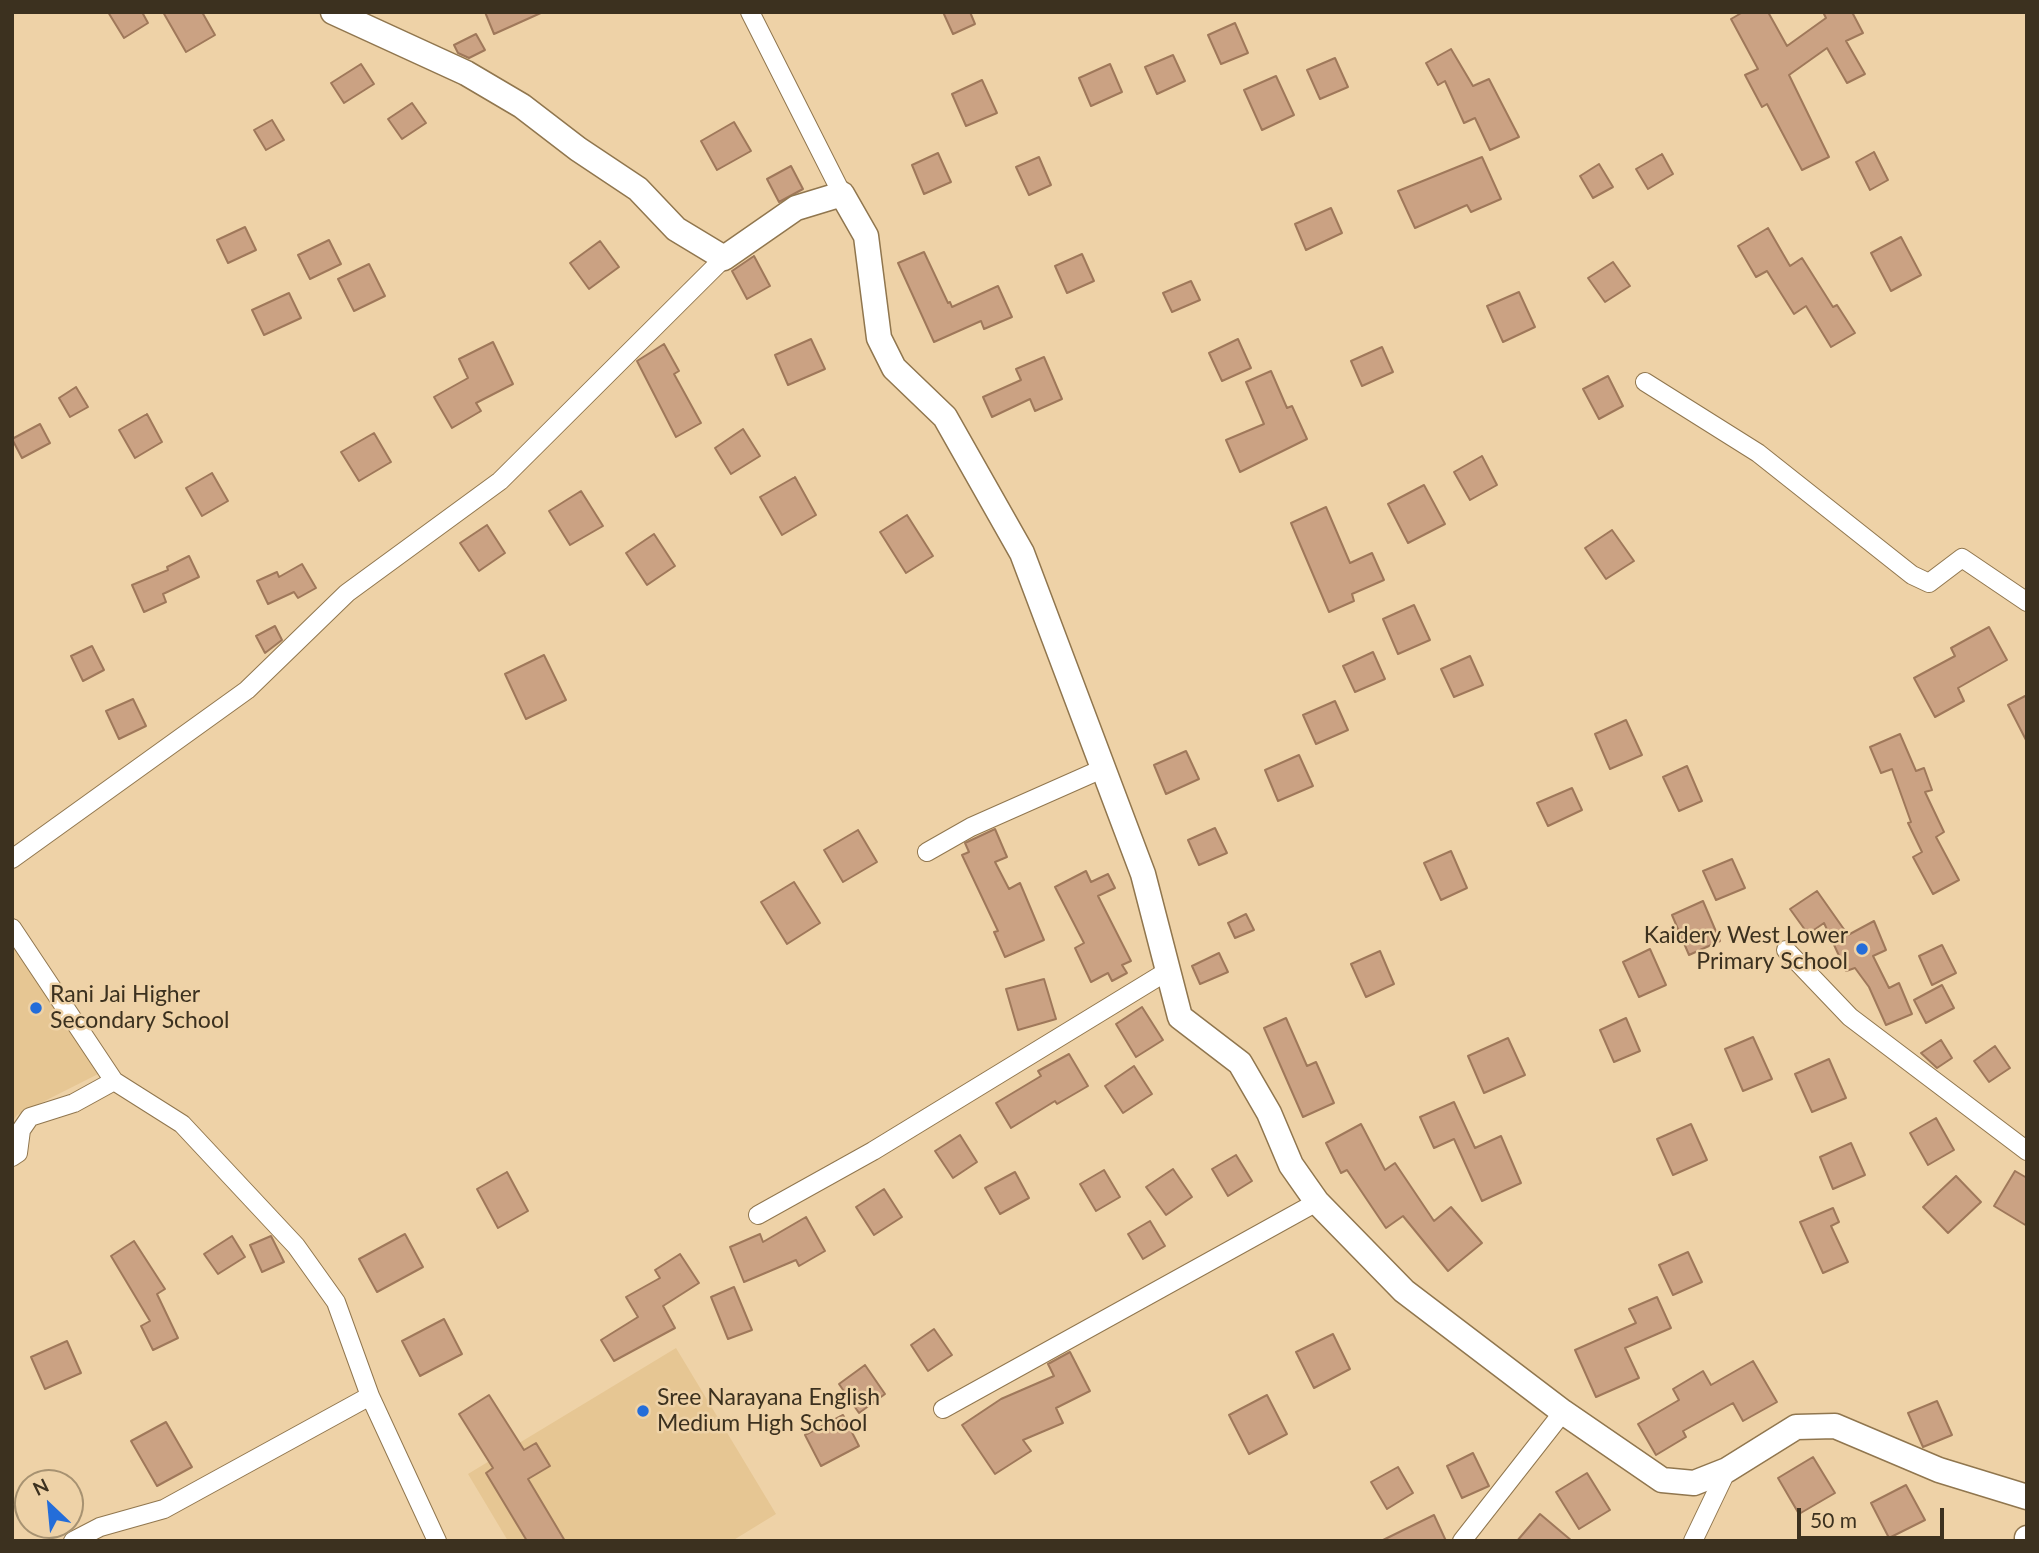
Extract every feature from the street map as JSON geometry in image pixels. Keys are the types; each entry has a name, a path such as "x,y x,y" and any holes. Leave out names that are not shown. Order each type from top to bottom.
{"street":[{"path":"333,12 466,73 522,106 578,149 638,189 676,229 724,258"},
{"path":"750,12 866,236 880,338 894,368 945,417 1022,553 1143,874 1166,972 1180,1017 1240,1063 1269,1114 1291,1165 1317,1202 1404,1291 1563,1412 1662,1480 1694,1483 1727,1470 1797,1427 1835,1426 1939,1470 2027,1497"},
{"path":"12,859 247,690 347,593 500,481 724,258 796,208 842,194"},
{"path":"1645,382 1758,453 1912,575 1929,583 1962,558 2027,601"},
{"path":"927,852 971,827 1102,769"},
{"path":"12,928 114,1081 182,1124 296,1245 336,1302 369,1396 437,1541"},
{"path":"1786,950 1850,1017 2027,1151"},
{"path":"758,1215 873,1151 1166,972"},
{"path":"12,1157 18,1153 21,1130 30,1117 74,1102 114,1081"},
{"path":"943,1409 1317,1202"},
{"path":"73,1541 100,1527 164,1509 369,1396"},
{"path":"1462,1541 1563,1412"},
{"path":"1693,1541 1727,1470"}],"shaded area":[{"name":"Rani Jai Higher Secondary School","path":"12,946 106,1070 17,1115 12,1122"},
{"name":"Sree Narayana English Medium High School","path":"676,1348 776,1514 732,1541 508,1541 468,1474"}],"building":[{"path":"108,12 142,12 148,23 124,38"},
{"path":"163,12 202,12 215,35 186,52"},
{"path":"485,12 543,12 494,34"},
{"path":"943,12 970,12 975,24 953,34"},
{"path":"1743,12 1768,12 1787,46 1826,18 1823,12 1852,12 1863,33 1846,41 1865,74 1847,83 1827,48 1789,75 1829,157 1802,170 1767,104 1762,107 1745,75 1758,69 1731,19"},
{"path":"1235,23 1248,53 1221,64 1208,35"},
{"path":"476,34 485,50 469,58 458,53 454,45"},
{"path":"1451,49 1473,86 1489,79 1519,137 1490,150 1475,118 1464,123 1445,81 1438,85 1426,63"},
{"path":"1173,55 1185,81 1157,94 1145,67"},
{"path":"1335,58 1348,87 1320,99 1307,70"},
{"path":"361,64 374,84 344,103 331,83"},
{"path":"1110,64 1122,92 1091,106 1079,78"},
{"path":"1276,76 1294,115 1262,130 1244,90"},
{"path":"982,80 997,113 966,126 952,94"},
{"path":"412,103 426,123 402,139 388,119"},
{"path":"272,120 284,140 266,150 254,130"},
{"path":"734,122 751,151 717,170 701,141"},
{"path":"1874,152 1888,180 1870,190 1856,162"},
{"path":"938,153 951,182 924,194 912,165"},
{"path":"1662,154 1673,174 1648,189 1636,169"},
{"path":"1039,157 1051,185 1029,195 1016,167"},
{"path":"1482,157 1501,199 1471,212 1467,205 1415,228 1398,191"},
{"path":"1599,164 1613,187 1593,198 1580,176"},
{"path":"791,166 803,189 779,202 767,179"},
{"path":"1331,208 1342,233 1306,250 1295,224"},
{"path":"245,227 256,250 228,263 217,240"},
{"path":"1768,228 1790,266 1802,258 1833,307 1837,305 1855,333 1831,347 1806,306 1794,314 1767,271 1756,277 1738,246"},
{"path":"1901,237 1921,275 1891,291 1871,253"},
{"path":"329,240 341,264 310,279 298,255"},
{"path":"600,241 619,267 589,289 570,263"},
{"path":"924,252 952,307 998,286 1012,317 984,329 981,321 934,342 898,263"},
{"path":"1082,254 1094,281 1067,293 1055,266"},
{"path":"754,256 770,286 747,299 732,271"},
{"path":"1613,262 1630,286 1605,302 1588,278"},
{"path":"369,264 385,296 354,311 338,279"},
{"path":"1191,281 1200,300 1172,312 1163,293"},
{"path":"1519,292 1535,327 1503,342 1487,306"},
{"path":"289,293 301,318 264,335 252,310"},
{"path":"811,339 825,369 788,385 775,355"},
{"path":"1238,339 1251,368 1222,381 1209,353"},
{"path":"493,342 513,384 476,403 481,411 452,428 434,397 468,378 459,359"},
{"path":"664,344 679,371 674,374 701,423 676,437 637,361"},
{"path":"1382,347 1393,372 1362,386 1351,361"},
{"path":"1044,357 1062,399 1035,411 1030,399 992,417 983,397 1021,380 1016,369"},
{"path":"1271,371 1287,408 1292,406 1307,439 1240,472 1226,440 1264,424 1246,382"},
{"path":"1608,376 1623,406 1599,419 1583,389"},
{"path":"76,387 88,407 70,417 59,398"},
{"path":"147,414 162,442 135,458 119,430"},
{"path":"40,424 50,443 22,458 12,439"},
{"path":"743,429 760,456 731,474 715,448"},
{"path":"374,433 391,462 359,481 341,452"},
{"path":"1482,456 1497,485 1470,500 1454,472"},
{"path":"212,473 228,501 202,516 186,488"},
{"path":"795,477 816,515 782,535 760,497"},
{"path":"1424,485 1445,524 1408,543 1388,504"},
{"path":"581,491 603,526 570,545 549,511"},
{"path":"1326,507 1350,563 1372,553 1384,580 1352,594 1354,601 1329,612 1291,523"},
{"path":"907,515 933,556 906,573 880,532"},
{"path":"487,525 505,553 479,571 460,543"},
{"path":"1612,530 1634,561 1606,579 1585,548"},
{"path":"654,534 675,566 647,585 626,553"},
{"path":"189,556 199,577 163,594 166,602 144,612 132,585 168,570 167,567"},
{"path":"302,564 316,588 298,598 294,592 268,604 257,581 277,572 279,577"},
{"path":"1414,605 1430,640 1398,654 1383,619"},
{"path":"275,626 282,640 265,653 256,636"},
{"path":"1989,627 2007,660 1958,688 1964,701 1935,717 1914,678 1955,656 1951,648"},
{"path":"92,646 104,670 83,681 71,656"},
{"path":"1373,652 1385,679 1355,692 1343,666"},
{"path":"544,655 566,700 526,719 505,674"},
{"path":"1470,656 1483,685 1454,697 1441,669"},
{"path":"2027,695 2027,742 2008,705"},
{"path":"133,699 146,726 119,739 106,711"},
{"path":"1335,701 1348,730 1316,744 1303,715"},
{"path":"1626,720 1642,755 1610,769 1595,734"},
{"path":"1900,734 1916,771 1924,768 1932,790 1925,792 1944,832 1936,837 1959,880 1933,894 1913,857 1922,852 1908,823 1911,822 1892,769 1881,773 1870,747"},
{"path":"1186,751 1199,779 1166,794 1154,765"},
{"path":"1299,755 1313,786 1278,801 1265,770"},
{"path":"1687,766 1702,801 1679,811 1663,777"},
{"path":"1572,788 1582,810 1548,826 1537,803"},
{"path":"1215,828 1227,853 1199,865 1188,840"},
{"path":"995,829 1007,857 995,862 1009,889 1020,883 1044,940 1005,957 994,932 998,931 962,855 969,852 965,843"},
{"path":"858,830 877,862 843,882 824,850"},
{"path":"1451,851 1467,888 1441,900 1424,863"},
{"path":"1732,859 1745,888 1716,900 1703,871"},
{"path":"1086,871 1091,882 1108,874 1115,888 1098,896 1131,961 1122,965 1127,973 1112,981 1108,973 1091,982 1075,948 1084,943 1055,887"},
{"path":"794,882 820,923 787,944 761,902"},
{"path":"1817,891 1848,935 1874,921 1886,950 1873,956 1889,988 1899,983 1912,1014 1886,1025 1869,987 1855,968 1846,971 1824,923 1808,934 1790,909"},
{"path":"1703,901 1720,941 1689,955 1672,915"},
{"path":"1246,914 1254,930 1235,938 1228,923"},
{"path":"1942,945 1956,973 1932,985 1919,956"},
{"path":"1650,949 1666,985 1639,997 1623,962"},
{"path":"1380,951 1394,984 1366,997 1351,964"},
{"path":"1219,953 1228,972 1200,984 1192,966"},
{"path":"1044,979 1056,1019 1018,1030 1006,989"},
{"path":"1942,985 1954,1008 1926,1023 1914,1000"},
{"path":"1142,1007 1163,1040 1136,1057 1116,1024"},
{"path":"1286,1018 1307,1066 1316,1062 1334,1103 1303,1117 1264,1028"},
{"path":"1626,1018 1640,1051 1614,1062 1600,1030"},
{"path":"1753,1037 1772,1079 1743,1091 1725,1049"},
{"path":"1508,1038 1525,1075 1484,1093 1468,1056"},
{"path":"1941,1040 1952,1058 1937,1068 1921,1053"},
{"path":"1995,1046 2010,1068 1989,1082 1974,1061"},
{"path":"1069,1054 1088,1086 1057,1104 1055,1101 1011,1128 996,1103 1041,1076 1038,1071"},
{"path":"1829,1059 1846,1098 1812,1112 1795,1074"},
{"path":"1134,1066 1152,1094 1123,1113 1105,1086"},
{"path":"1454,1102 1475,1148 1501,1136 1521,1183 1482,1201 1454,1139 1434,1148 1420,1117"},
{"path":"1936,1118 1954,1150 1928,1165 1910,1133"},
{"path":"1361,1124 1385,1170 1395,1163 1434,1221 1451,1207 1482,1243 1448,1271 1403,1216 1386,1228 1347,1170 1341,1173 1326,1143"},
{"path":"1691,1124 1707,1160 1673,1175 1657,1139"},
{"path":"960,1135 977,1162 953,1178 935,1151"},
{"path":"1851,1143 1865,1175 1833,1189 1820,1157"},
{"path":"1236,1155 1252,1181 1228,1196 1212,1169"},
{"path":"1173,1169 1192,1197 1166,1215 1146,1187"},
{"path":"1104,1170 1120,1197 1096,1211 1080,1184"},
{"path":"2015,1171 2027,1178 2027,1226 1994,1206"},
{"path":"507,1172 528,1211 498,1228 477,1189"},
{"path":"1015,1172 1029,1198 1000,1214 985,1188"},
{"path":"1956,1176 1981,1202 1948,1233 1923,1207"},
{"path":"884,1189 902,1217 874,1235 856,1207"},
{"path":"1833,1208 1839,1222 1831,1226 1848,1262 1823,1273 1800,1222"},
{"path":"806,1217 825,1251 799,1266 796,1260 744,1282 730,1247 760,1234 763,1242"},
{"path":"1150,1221 1165,1246 1143,1259 1128,1234"},
{"path":"405,1234 423,1267 377,1292 359,1259"},
{"path":"232,1236 245,1257 218,1274 204,1254"},
{"path":"271,1236 284,1262 262,1272 250,1245"},
{"path":"134,1241 165,1289 157,1294 178,1338 153,1350 141,1326 150,1321 111,1256"},
{"path":"1688,1252 1702,1282 1673,1295 1659,1265"},
{"path":"680,1254 699,1283 663,1306 675,1328 614,1361 601,1340 638,1317 626,1297 660,1278 655,1270"},
{"path":"734,1287 752,1330 728,1339 711,1297"},
{"path":"1657,1297 1671,1328 1625,1348 1639,1378 1596,1397 1575,1350 1636,1323 1629,1309"},
{"path":"444,1319 462,1354 420,1376 402,1341"},
{"path":"934,1329 952,1355 928,1371 911,1345"},
{"path":"1333,1334 1350,1369 1314,1388 1296,1352"},
{"path":"67,1341 81,1373 45,1389 31,1357"},
{"path":"1070,1352 1090,1391 1056,1408 1063,1423 1023,1440 1031,1451 995,1474 962,1425 1001,1399 1054,1376 1048,1364"},
{"path":"1753,1361 1777,1402 1743,1421 1733,1403 1683,1431 1686,1437 1656,1455 1638,1424 1679,1400 1673,1389 1703,1371 1711,1385"},
{"path":"865,1365 885,1394 859,1413 839,1384"},
{"path":"489,1395 524,1450 536,1443 550,1466 528,1479 565,1541 527,1541 486,1473 493,1468 459,1414"},
{"path":"1267,1395 1287,1434 1249,1454 1229,1415"},
{"path":"1937,1401 1952,1435 1923,1447 1908,1413"},
{"path":"843,1415 859,1446 821,1466 805,1435"},
{"path":"166,1422 192,1467 157,1486 131,1441"},
{"path":"1473,1453 1489,1486 1462,1498 1447,1466"},
{"path":"1813,1457 1835,1493 1799,1514 1778,1478"},
{"path":"1398,1467 1413,1493 1387,1509 1371,1482"},
{"path":"1587,1473 1610,1510 1579,1529 1556,1492"},
{"path":"1906,1485 1925,1520 1889,1538 1871,1503"},
{"path":"1540,1514 1572,1541 1517,1541"},
{"path":"1434,1515 1446,1541 1381,1541"}],"place":[{"name":"Kaidery West Lower Primary School","path":"1862,949"},
{"name":"Rani Jai Higher Secondary School","path":"36,1008"},
{"name":"Sree Narayana English Medium High School","path":"643,1411"}]}
